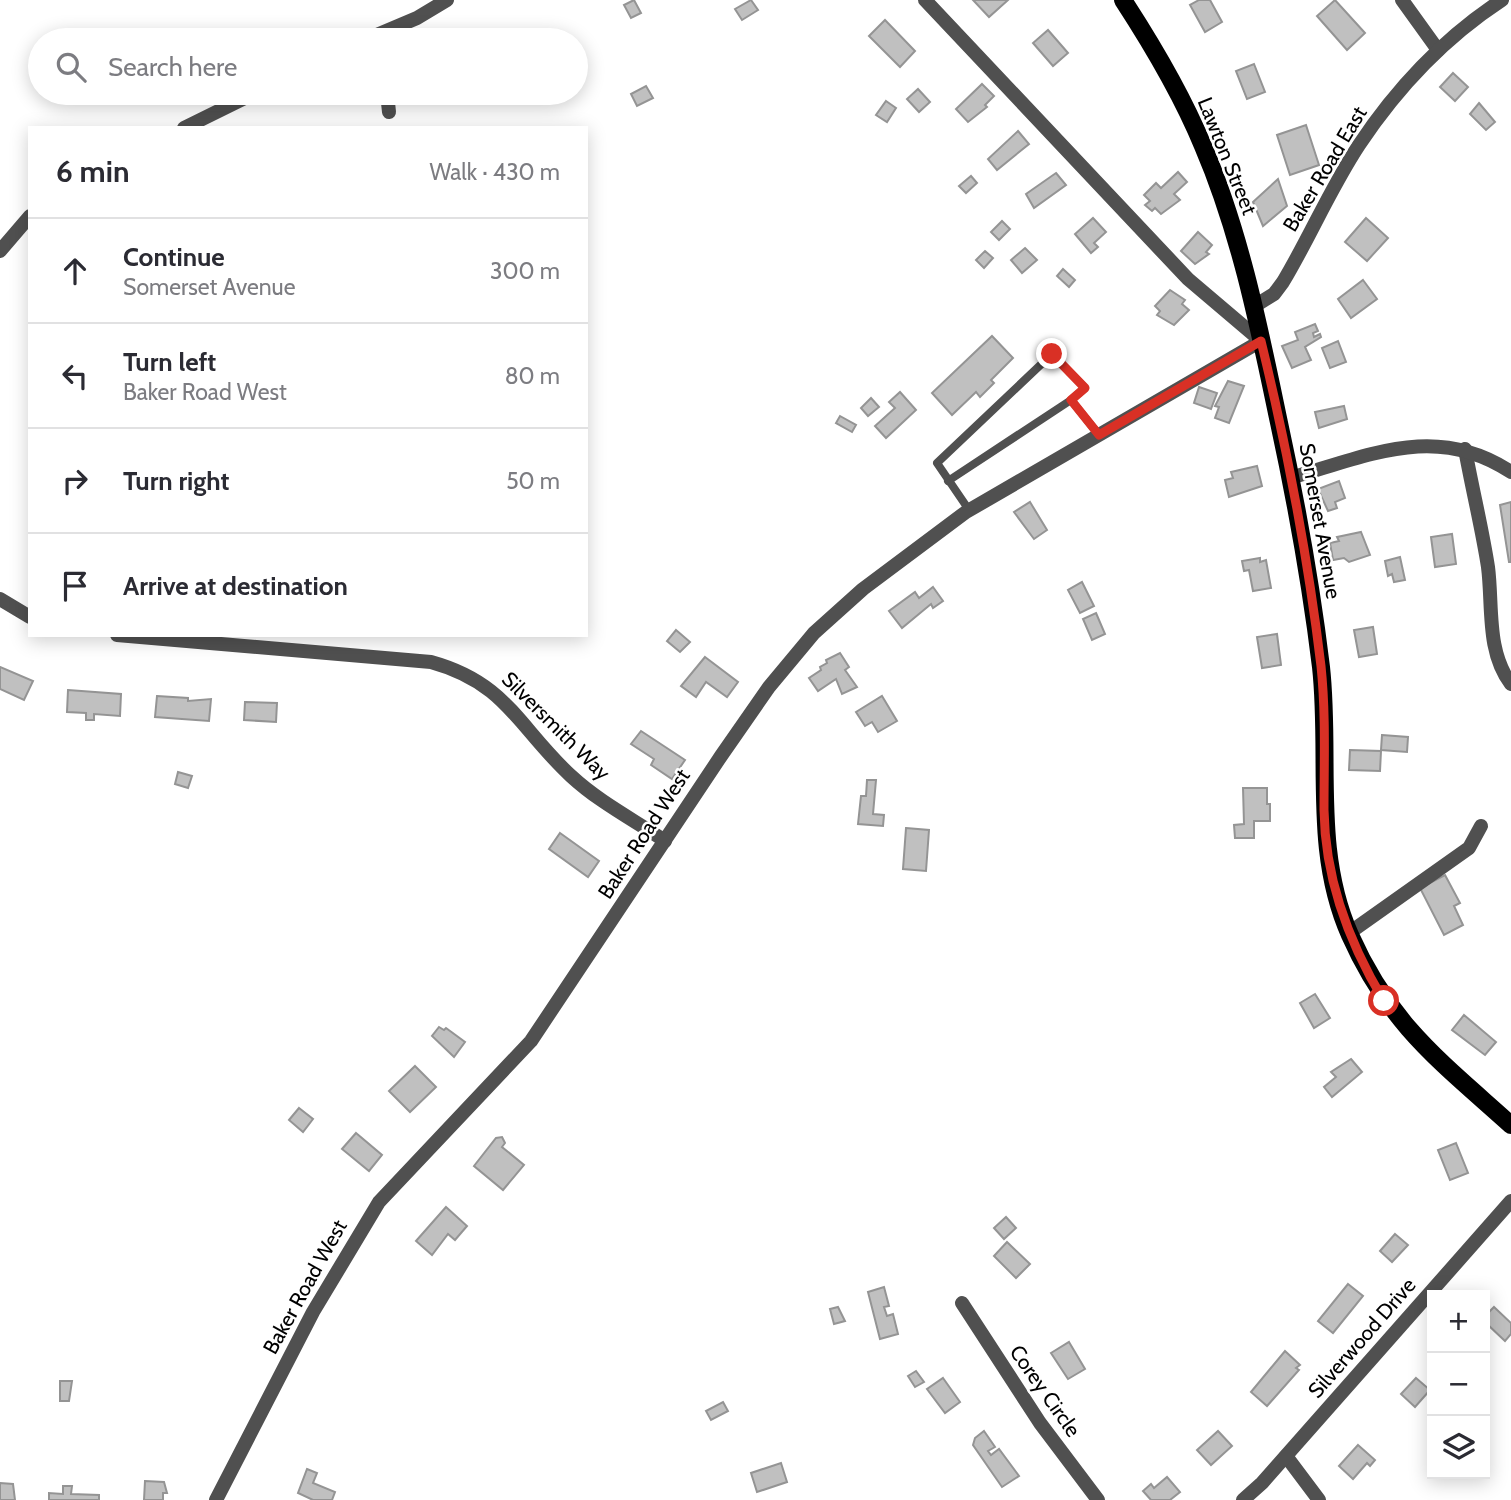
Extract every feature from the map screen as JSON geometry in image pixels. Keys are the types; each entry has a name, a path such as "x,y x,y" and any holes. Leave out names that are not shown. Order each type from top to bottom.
{"main road":[{"name":"Lawton Street","path":"1123,0 1175,89 1203,145 1225,204 1261,341"},
{"name":"Somerset Avenue","path":"1261,341 1290,478 1321,668 1328,857 1340,910 1372,981 1404,1026 1511,1125"}],"street":[{"path":"399,28 447,0"},
{"path":"925,0 1188,279 1261,341"},
{"path":"1402,0 1438,50"},
{"name":"Baker Road East","path":"1253,307 1274,294 1283,282 1359,145 1408,81 1475,18 1502,0"},
{"path":"188,126 231,105"},
{"path":"388,105 389,112"},
{"path":"0,251 28,218"},
{"name":"Baker Road West","path":"216,1500 313,1312 379,1202 443,1130 484,1093 531,1041 769,687 814,633 863,589 969,510 1261,341"},
{"path":"1290,478 1412,446 1436,444 1465,449 1511,472"},
{"path":"1465,449 1488,566 1494,640 1507,678"},
{"path":"0,599 28,616"},
{"name":"Silversmith Way","path":"140,637 431,662 461,670 498,693 571,776 665,841"},
{"path":"1349,933 1469,848 1481,826"},
{"name":"Silverwood Drive","path":"1243,1500 1286,1456 1511,1201"},
{"name":"Corey Circle","path":"962,1303 1040,1423 1098,1500"},
{"path":"1286,1456 1319,1500"}],"lane":[{"path":"948,481 1085,388 1052,354 937,463 948,481 969,510"},
{"path":"1071,400 1099,435"}],"building":[{"path":"634,0 641,13 631,18 624,5"},
{"path":"751,0 758,10 742,20 735,9"},
{"path":"973,0 1008,0 989,17"},
{"path":"1199,0 1210,0 1222,22 1205,32 1190,5"},
{"path":"1335,0 1365,33 1347,50 1317,16"},
{"path":"885,20 915,51 900,67 869,36"},
{"path":"1048,30 1068,53 1053,66 1033,43"},
{"path":"1254,64 1265,92 1247,99 1236,71"},
{"path":"1453,73 1468,87 1455,101 1440,87"},
{"path":"982,84 994,96 985,105 987,107 968,122 956,109"},
{"path":"646,86 653,98 637,106 631,94"},
{"path":"918,89 930,102 919,112 907,99"},
{"path":"886,101 896,108 887,122 876,115"},
{"path":"1479,103 1495,122 1486,130 1470,114"},
{"path":"1306,125 1319,165 1290,175 1277,135"},
{"path":"1018,131 1029,144 997,170 988,159"},
{"path":"1178,172 1187,182 1174,194 1180,200 1161,214 1155,208 1152,211 1145,205 1150,201 1144,195 1156,183 1161,188"},
{"path":"1056,173 1066,185 1034,208 1026,194"},
{"path":"971,176 977,183 966,193 959,186"},
{"path":"1278,179 1287,206 1263,226 1253,202"},
{"path":"1093,218 1106,232 1094,243 1098,247 1091,253 1075,234"},
{"path":"1366,218 1388,238 1367,261 1345,242"},
{"path":"1002,221 1010,229 999,240 991,232"},
{"path":"1198,232 1212,245 1206,252 1209,254 1195,264 1181,251"},
{"path":"1025,248 1037,260 1022,273 1011,260"},
{"path":"985,251 993,258 984,268 976,260"},
{"path":"1063,269 1075,280 1069,287 1057,276"},
{"path":"1363,280 1377,299 1351,318 1338,299"},
{"path":"1170,290 1185,300 1182,304 1189,310 1174,325 1157,315 1160,311 1155,306"},
{"path":"1315,324 1318,331 1313,333 1314,337 1320,334 1321,337 1305,347 1311,360 1292,368 1282,346 1298,340 1295,332"},
{"path":"992,336 1013,358 991,380 994,383 980,397 976,392 952,415 932,393"},
{"path":"1338,341 1346,362 1330,368 1322,348"},
{"path":"1228,381 1244,386 1229,423 1215,418 1219,407 1215,406"},
{"path":"1199,387 1217,393 1211,409 1194,403"},
{"path":"900,392 916,410 886,438 875,426 895,408 889,402"},
{"path":"871,398 879,407 868,416 861,408"},
{"path":"1344,406 1347,419 1319,428 1315,412"},
{"path":"840,416 856,425 852,432 836,423"},
{"path":"1257,466 1262,486 1229,497 1225,480 1233,478 1231,472"},
{"path":"1339,481 1345,498 1335,502 1337,508 1328,511 1318,489"},
{"path":"1030,502 1047,530 1034,539 1014,512"},
{"path":"1511,502 1511,562 1509,562 1500,505"},
{"path":"1361,532 1370,555 1349,562 1344,558 1333,560 1330,543 1339,541 1337,537"},
{"path":"1452,534 1456,564 1435,567 1431,537"},
{"path":"1400,557 1405,580 1394,582 1392,574 1388,576 1385,561"},
{"path":"1260,558 1260,562 1266,560 1271,588 1253,591 1249,570 1244,571 1242,561"},
{"path":"1082,582 1094,606 1080,613 1068,590"},
{"path":"933,587 943,601 933,608 931,604 902,628 889,611 915,592 919,598"},
{"path":"1096,613 1105,634 1092,640 1083,619"},
{"path":"1373,627 1377,654 1359,657 1354,630"},
{"path":"676,630 690,642 680,652 667,641"},
{"path":"1277,634 1281,665 1262,668 1257,637"},
{"path":"840,653 849,667 845,670 857,687 842,694 836,679 818,691 809,678 821,670 820,667 827,663 826,660"},
{"path":"705,657 738,682 727,697 706,682 696,697 681,686"},
{"path":"0,667 33,681 24,700 0,689"},
{"path":"68,690 121,694 120,716 94,714 94,720 86,720 86,713 67,712"},
{"path":"157,696 188,698 188,701 211,699 209,721 155,717"},
{"path":"882,696 897,721 878,732 872,722 865,726 856,712"},
{"path":"245,702 277,703 276,722 244,720"},
{"path":"641,731 685,760 672,779 651,765 654,759 631,744"},
{"path":"1382,735 1408,737 1407,752 1381,750"},
{"path":"1350,750 1381,751 1380,771 1349,770"},
{"path":"178,772 192,776 188,788 175,784"},
{"path":"867,780 876,780 873,814 884,815 883,826 858,824 861,796 866,796"},
{"path":"1243,788 1267,788 1270,821 1254,821 1254,838 1235,838 1234,825 1244,824"},
{"path":"906,828 929,830 926,871 903,869"},
{"path":"560,833 599,861 588,877 549,849"},
{"path":"1445,875 1460,903 1454,906 1463,925 1444,935 1420,888"},
{"path":"1315,994 1330,1018 1314,1028 1300,1003"},
{"path":"1464,1015 1496,1042 1485,1055 1452,1030"},
{"path":"439,1027 444,1030 446,1028 465,1042 454,1057 432,1036"},
{"path":"1351,1059 1362,1072 1332,1097 1324,1087 1336,1077 1331,1072"},
{"path":"415,1066 436,1087 410,1112 389,1091"},
{"path":"299,1108 313,1119 303,1132 289,1120"},
{"path":"356,1133 382,1155 369,1171 342,1149"},
{"path":"502,1137 505,1143 502,1147 524,1165 503,1190 474,1166 496,1138"},
{"path":"1456,1143 1468,1173 1450,1180 1438,1150"},
{"path":"446,1207 467,1226 455,1240 448,1234 432,1255 416,1241"},
{"path":"1006,1217 1016,1228 1004,1239 994,1228"},
{"path":"1395,1234 1408,1245 1392,1262 1380,1251"},
{"path":"1007,1242 1030,1264 1016,1278 994,1256"},
{"path":"1348,1284 1363,1296 1333,1333 1318,1321"},
{"path":"884,1287 889,1306 884,1307 887,1316 893,1314 898,1334 880,1339 868,1292"},
{"path":"838,1307 845,1321 834,1324 830,1309"},
{"path":"1494,1307 1511,1323 1511,1334 1505,1341 1490,1327 1490,1311"},
{"path":"1069,1342 1085,1369 1068,1379 1051,1353"},
{"path":"1285,1351 1300,1365 1296,1368 1299,1370 1267,1406 1251,1392"},
{"path":"916,1371 924,1382 915,1387 908,1376"},
{"path":"943,1378 960,1402 945,1413 927,1389"},
{"path":"1416,1378 1427,1387 1427,1393 1415,1407 1401,1394"},
{"path":"60,1381 72,1381 69,1401 60,1401"},
{"path":"723,1402 728,1411 711,1420 706,1411"},
{"path":"984,1431 995,1447 988,1451 991,1455 999,1449 1019,1476 1002,1487 973,1445 975,1438"},
{"path":"1218,1431 1232,1446 1211,1465 1197,1450"},
{"path":"1358,1445 1375,1460 1370,1466 1367,1463 1353,1479 1339,1466"},
{"path":"781,1463 787,1482 757,1492 751,1473"},
{"path":"307,1469 317,1473 313,1483 335,1492 332,1500 313,1500 298,1493"},
{"path":"1167,1477 1180,1492 1170,1500 1151,1500 1143,1491 1151,1484 1154,1488"},
{"path":"145,1481 164,1482 167,1493 163,1493 163,1500 144,1500"},
{"path":"0,1483 13,1484 15,1500 0,1500"},
{"path":"63,1486 72,1486 71,1494 99,1495 99,1500 49,1500 49,1493 63,1494"}],"route":[{"path":"1052,354 1085,388 1071,400 1099,435 1261,341 1301,533 1321,668 1325,739 1324,812 1328,857 1340,910 1384,1001"}]}
